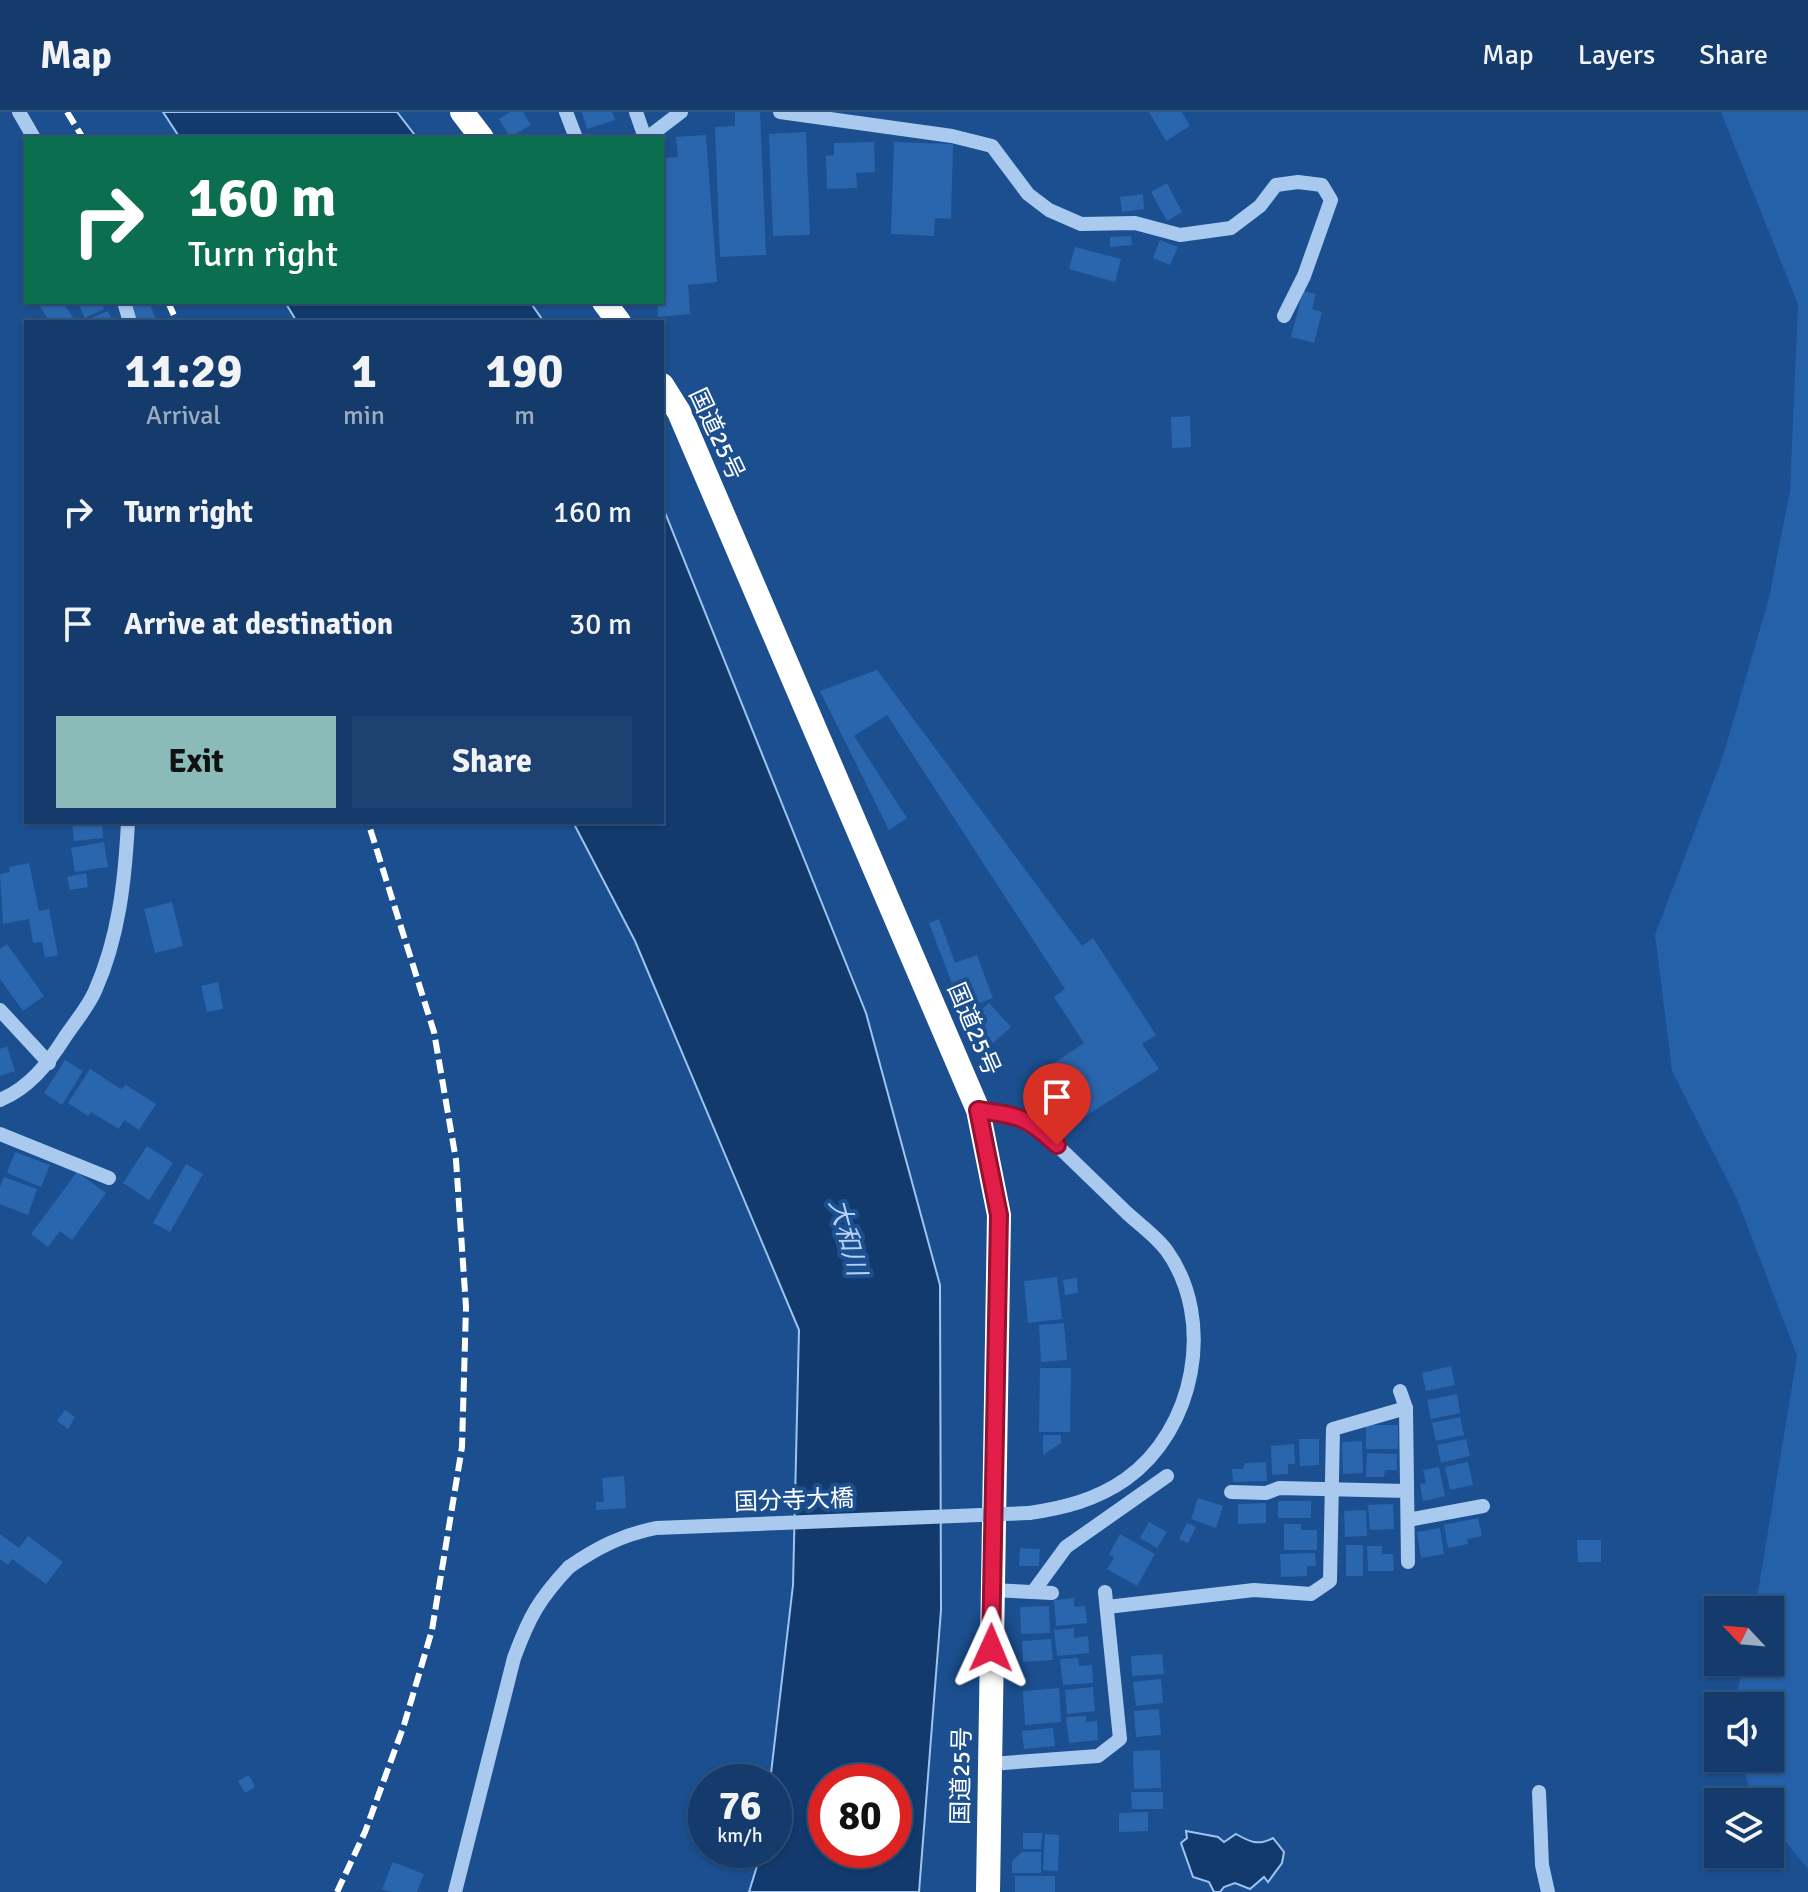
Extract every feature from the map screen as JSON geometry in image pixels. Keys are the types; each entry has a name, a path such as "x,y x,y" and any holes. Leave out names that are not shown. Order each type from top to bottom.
{"highway":[{"path":"462,112 480,136"},
{"name":"国道25号","path":"664,388 679,412 978,1110 999,1215 988,1892"}],"street":[{"path":"19,112 33,136"},
{"path":"566,112 575,136"},
{"path":"636,112 645,136"},
{"path":"649,136 681,112"},
{"path":"780,112 952,136 992,146 1028,194 1049,210 1081,224 1135,223 1180,235 1231,228 1260,206 1276,185 1298,182 1322,185 1331,200 1304,276 1284,316"},
{"path":"0,1100 17,1093 49,1063 95,993 115,934 125,874 128,824"},
{"path":"0,1010 49,1063"},
{"name":"国分寺大橋","path":"455,1892 514,1658 527,1623 543,1595 569,1567 598,1547 625,1535 656,1528 1029,1513 1061,1509 1096,1497 1127,1478 1151,1455 1173,1423 1188,1392 1194,1354 1193,1317 1184,1283 1166,1250 1035,1124 1017,1115 978,1110"},
{"path":"0,1134 109,1178"},
{"path":"1400,1391 1406,1408 1408,1562"},
{"path":"990,1764 1098,1756 1120,1739 1106,1600 1254,1590 1311,1594 1330,1581 1333,1429 1406,1408"},
{"path":"1033,1592 1066,1547 1167,1476"},
{"path":"1231,1492 1266,1493 1279,1488 1407,1491"},
{"path":"1408,1520 1483,1506"},
{"path":"992,1590 1052,1593"},
{"path":"1539,1792 1542,1865 1548,1892"}],"shaded area":[{"path":"1721,112 1808,112 1808,1869 1784,1840 1784,1788 1750,1788 1744,1772 1784,1772 1784,1692 1737,1692 1741,1676 1784,1676 1784,1596 1757,1596 1797,1356 1737,1199 1672,1071 1655,935 1723,756 1769,598 1790,491 1798,304"}],"water":[{"path":"163,112 397,112 415,136 179,136"},
{"path":"286,304 531,304 543,320 296,320"},
{"name":"大和川","path":"664,510 866,1013 940,1285 941,1610 919,1892 749,1892 756,1868 792,1868 792,1764 772,1764 793,1585 799,1330 635,941 574,824 664,824"},
{"path":"1186,1831 1218,1837 1224,1842 1236,1834 1254,1842 1273,1838 1284,1852 1282,1863 1268,1882 1264,1877 1250,1889 1235,1883 1214,1892 1209,1882 1193,1877 1181,1843 1187,1838"}],"building":[{"path":"510,112 523,112 531,125 509,136 499,119"},
{"path":"582,112 612,112 615,120 587,129"},
{"path":"735,112 760,112 766,255 720,257 715,127 735,126"},
{"path":"1149,112 1182,112 1190,126 1166,141"},
{"path":"806,132 810,235 773,236 769,134"},
{"path":"706,135 717,282 688,285 690,314 658,317 657,304 664,304 664,158 678,157 676,137"},
{"path":"874,142 875,172 856,173 857,188 827,189 826,156 834,155 834,143"},
{"path":"894,142 953,144 951,219 935,218 934,236 891,234"},
{"path":"1167,183 1182,212 1167,221 1151,192"},
{"path":"1143,194 1144,209 1122,212 1120,197"},
{"path":"1131,236 1132,245 1110,247 1110,237"},
{"path":"1160,240 1178,247 1170,265 1153,258"},
{"path":"1075,247 1121,259 1115,282 1069,269"},
{"path":"1303,291 1316,294 1312,309 1322,312 1314,343 1291,337"},
{"path":"38,304 64,304 75,320 49,320"},
{"path":"78,304 102,304 104,309 85,318"},
{"path":"129,304 150,304 156,320 135,320"},
{"path":"108,311 112,320 87,320"},
{"path":"1190,416 1191,447 1172,448 1171,417"},
{"path":"877,670 1082,946 1093,938 1156,1035 1142,1044 1159,1069 1081,1119 1048,1067 1084,1043 1054,997 1065,989 887,715 854,736 907,818 889,830 820,691"},
{"path":"72,824 102,824 103,838 74,841"},
{"path":"104,842 108,867 75,872 71,848"},
{"path":"29,863 39,911 49,909 58,955 45,958 42,942 33,943 29,919 3,924 0,874 10,872 9,867"},
{"path":"86,873 88,887 70,890 67,877"},
{"path":"172,902 183,946 155,953 144,909"},
{"path":"939,919 955,963 977,955 993,998 962,1010 929,923"},
{"path":"7,944 44,996 23,1011 0,979 0,949"},
{"path":"218,982 223,1009 207,1012 201,986"},
{"path":"989,1003 1011,1027 993,1043 971,1019"},
{"path":"7,1046 15,1071 0,1076 0,1049"},
{"path":"65,1060 83,1071 62,1105 44,1093"},
{"path":"90,1069 121,1089 126,1085 156,1104 139,1130 124,1120 119,1129 91,1112 88,1116 68,1103"},
{"path":"147,1146 173,1163 149,1200 123,1183"},
{"path":"15,1152 50,1165 41,1187 7,1173"},
{"path":"186,1164 203,1174 170,1232 153,1223"},
{"path":"77,1172 106,1193 72,1240 60,1231 48,1247 31,1234"},
{"path":"4,1177 37,1189 28,1215 0,1204 0,1187"},
{"path":"1057,1277 1062,1319 1028,1323 1024,1281"},
{"path":"1077,1278 1078,1293 1065,1295 1063,1280"},
{"path":"1064,1323 1067,1360 1041,1362 1039,1325"},
{"path":"1451,1366 1455,1385 1426,1391 1422,1373"},
{"path":"1040,1368 1071,1368 1070,1432 1039,1432"},
{"path":"1457,1394 1460,1413 1431,1419 1427,1400"},
{"path":"65,1410 75,1417 68,1429 57,1421"},
{"path":"1460,1417 1464,1435 1436,1441 1432,1423"},
{"path":"1366,1425 1398,1425 1398,1449 1366,1449"},
{"path":"1043,1435 1061,1435 1061,1443 1043,1455"},
{"path":"1299,1439 1319,1439 1319,1465 1300,1466"},
{"path":"1466,1439 1470,1456 1441,1463 1437,1445"},
{"path":"1362,1441 1363,1473 1343,1474 1342,1442"},
{"path":"1294,1444 1295,1464 1288,1464 1288,1474 1272,1475 1271,1446"},
{"path":"1367,1453 1397,1454 1397,1470 1385,1470 1384,1477 1366,1477"},
{"path":"1266,1462 1267,1481 1233,1482 1232,1469 1243,1469 1245,1463"},
{"path":"1468,1462 1473,1485 1450,1490 1445,1467"},
{"path":"1439,1467 1445,1496 1423,1501 1420,1484 1426,1483 1423,1470"},
{"path":"624,1476 626,1508 596,1510 596,1502 604,1502 602,1478"},
{"path":"1198,1498 1223,1506 1216,1528 1191,1519"},
{"path":"1278,1501 1311,1501 1311,1518 1278,1518"},
{"path":"1266,1503 1266,1523 1238,1524 1238,1504"},
{"path":"1393,1504 1394,1529 1370,1530 1368,1505"},
{"path":"1366,1510 1367,1536 1345,1537 1344,1511"},
{"path":"1478,1518 1482,1536 1467,1539 1468,1544 1448,1548 1444,1525"},
{"path":"1149,1522 1167,1532 1157,1548 1140,1538"},
{"path":"1187,1523 1196,1527 1188,1543 1179,1539"},
{"path":"1284,1524 1301,1524 1301,1530 1317,1530 1317,1550 1284,1550"},
{"path":"1440,1528 1444,1554 1421,1558 1417,1532"},
{"path":"0,1534 19,1548 28,1536 63,1562 46,1584 12,1559 8,1565 0,1559"},
{"path":"1120,1534 1155,1554 1137,1586 1107,1569 1114,1558 1109,1554"},
{"path":"1577,1540 1601,1540 1601,1562 1578,1562"},
{"path":"1346,1545 1363,1545 1363,1576 1346,1576"},
{"path":"1367,1546 1382,1546 1382,1554 1393,1554 1394,1571 1368,1571"},
{"path":"1020,1548 1040,1549 1039,1566 1019,1566"},
{"path":"1315,1553 1316,1566 1307,1566 1307,1576 1281,1577 1280,1554"},
{"path":"1074,1598 1074,1607 1085,1606 1087,1623 1056,1626 1054,1600"},
{"path":"1049,1606 1050,1633 1021,1634 1020,1607"},
{"path":"1074,1628 1074,1638 1088,1636 1089,1653 1057,1656 1054,1630"},
{"path":"1051,1639 1053,1660 1023,1662 1022,1641"},
{"path":"1162,1654 1164,1674 1132,1676 1131,1656"},
{"path":"1078,1658 1079,1666 1092,1665 1093,1683 1063,1685 1060,1659"},
{"path":"1161,1679 1163,1703 1136,1706 1133,1682"},
{"path":"1093,1687 1095,1711 1067,1714 1065,1690"},
{"path":"1059,1688 1061,1722 1025,1725 1023,1691"},
{"path":"1159,1709 1161,1735 1136,1737 1134,1711"},
{"path":"1086,1716 1086,1722 1097,1721 1098,1740 1069,1743 1066,1717"},
{"path":"1053,1728 1055,1746 1024,1749 1022,1731"},
{"path":"1160,1750 1161,1788 1134,1789 1133,1751"},
{"path":"249,1775 255,1787 245,1793 238,1781"},
{"path":"1131,1792 1163,1792 1163,1809 1132,1809"},
{"path":"1148,1812 1148,1831 1119,1832 1119,1813"},
{"path":"1023,1833 1042,1833 1041,1849 1023,1849"},
{"path":"1045,1834 1059,1835 1058,1871 1043,1870"},
{"path":"1022,1852 1041,1852 1041,1873 1012,1873 1012,1861"},
{"path":"393,1862 424,1874 417,1892 382,1889"},
{"path":"1015,1876 1055,1876 1055,1892 1015,1892"}],"railway":[{"path":"67,112 82,136"},
{"path":"169,304 176,320"},
{"path":"337,1892 365,1832 404,1725 432,1630 462,1447 466,1307 456,1160 434,1032 369,824"}],"route":[{"path":"991,1648 999,1215 978,1110 1017,1115 1035,1124 1057,1145"}]}
